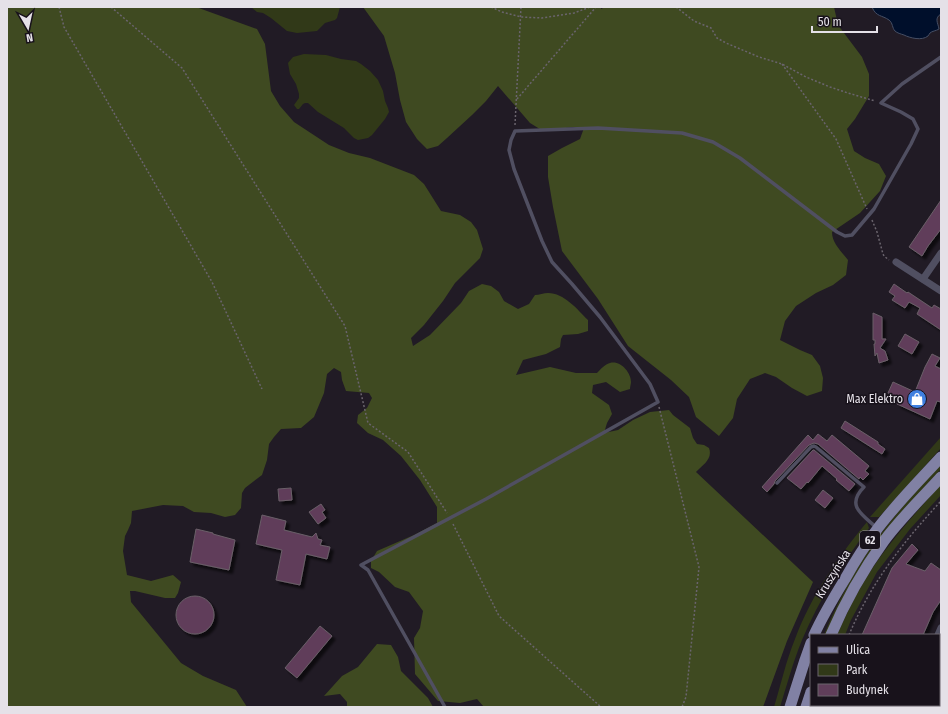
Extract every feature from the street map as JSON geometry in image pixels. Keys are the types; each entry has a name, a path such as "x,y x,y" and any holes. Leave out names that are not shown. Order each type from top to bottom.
{"main road":[{"name":"Kruszyńska","path":"814,634 822,617 841,585 878,528 941,457"},
{"name":"Kruszyńska","path":"831,634 848,598 866,567 906,515 941,477"},
{"path":"790,707 810,647"},
{"path":"806,707 810,695"}],"street":[{"path":"923,279 941,253"},
{"path":"896,262 941,291"}],"lane":[{"path":"445,707 368,570 361,565 493,495 658,402 650,384 600,317 552,262 542,241 514,169 509,150 515,131 598,128 682,133 713,142 740,158 837,232 845,236 852,235 874,209 918,129 913,119 881,103 902,84 941,57"},
{"path":"777,483 811,447 814,446 864,487 858,493 856,507 859,512 878,528"}],"path":[{"path":"59,7 64,27 212,282 262,389"},
{"path":"111,7 182,68 344,326 368,423 408,452 450,518 499,616 601,707"},
{"path":"491,7 502,12 521,17 542,18 574,13 590,7"},
{"path":"515,131 521,7"},
{"path":"517,99 596,7"},
{"path":"676,7 694,21 711,28 717,38 726,43 759,57 782,64 806,77 824,84 881,103"},
{"path":"782,64 836,139 877,232 884,256 889,260 896,262"},
{"path":"658,402 699,567 686,697 682,707"},
{"path":"849,634 862,607 876,583 919,526 941,501"}],"green space":[{"path":"7,7 196,7 257,29 265,44 271,91 280,106 294,122 329,145 349,153 370,158 414,175 424,184 441,211 460,215 471,222 477,230 483,249 480,258 455,283 424,325 411,338 413,346 430,335 461,303 469,291 482,284 491,286 499,292 504,301 518,309 529,304 535,295 548,293 565,299 575,307 588,320 588,331 578,334 563,335 560,347 546,354 523,360 516,375 550,367 576,373 597,373 604,366 610,363 618,363 621,365 631,378 630,389 620,392 606,382 593,385 592,393 609,405 612,414 604,433 618,430 633,420 650,412 669,410 690,428 693,438 697,444 704,445 709,448 710,455 708,459 696,472 813,582 787,641 763,707 484,707 477,699 460,703 438,701 415,674 414,638 420,628 423,611 409,592 395,587 379,572 371,568 371,561 377,551 437,523 437,507 420,480 401,456 383,440 368,433 357,423 358,415 367,408 372,398 369,393 346,391 341,372 334,368 327,374 324,393 314,417 301,428 281,429 269,444 267,460 262,475 245,488 242,493 241,508 235,515 225,517 211,513 194,512 183,506 163,505 132,511 131,523 125,536 123,551 127,575 151,581 173,575 181,582 175,598 165,598 130,591 131,602 181,663 203,676 236,690 247,707 7,707"},
{"path":"251,7 340,7 337,18 325,23 317,31 297,33 287,31 271,18 263,13 257,12"},
{"path":"363,7 601,7 601,9 605,7 834,7 838,25 862,57 869,74 869,96 847,129 854,151 879,164 886,176 880,191 860,213 832,232 835,243 848,260 846,275 833,285 816,293 796,306 785,321 780,340 812,355 820,366 823,378 822,391 807,396 776,377 765,373 750,379 737,399 733,418 719,436 696,417 689,397 671,380 628,346 598,299 562,251 548,177 548,156 580,139 584,128 573,127 543,131 530,123 498,86 472,115 438,146 427,149 417,139 406,122 395,73 384,36"},
{"path":"304,54 326,55 356,61 370,71 378,80 389,112 372,135 368,138 358,140 344,128 318,112 308,103 303,104 299,109 297,109 294,105 299,98 299,94 296,84 290,74 288,63 293,57"},
{"path":"941,437 941,448 879,517 870,517"},
{"path":"941,464 941,469 927,484 853,579 826,634 824,634 848,585 867,554 888,524"},
{"path":"941,484 941,495 910,529 877,572 851,620 845,634 837,634 856,595 865,580 886,549"},
{"path":"867,522 869,528 840,568 816,611 799,648 780,707 774,707 786,664 801,623 826,578"},
{"path":"377,644 391,645 398,657 401,671 428,698 433,707 347,707 347,702 340,694 324,696 342,676 358,667"}],"water":[{"path":"872,7 941,7 941,14 937,19 939,29 931,32 925,38 909,37 896,32 890,21 877,14"}],"building":[{"path":"941,200 941,229 922,256 909,247"},
{"path":"894,284 932,308 934,305 941,309 941,330 917,314 920,308 909,302 905,308 892,300 895,296 889,292"},
{"path":"873,313 882,317 882,339 886,339 880,348 885,351 888,360 879,363 877,353 875,356 875,340 873,340"},
{"path":"905,334 919,342 912,354 898,346"},
{"path":"932,354 940,358 935,366 941,369 941,402 937,401 930,419 897,404 900,398 888,393 893,382 915,392"},
{"path":"845,421 878,442 878,444 885,449 882,454 841,428"},
{"path":"818,434 827,441 832,435 869,466 865,471 869,474 863,480 860,477 859,479 818,444 814,443 809,445 775,481 767,492 762,487 808,435 813,440"},
{"path":"813,450 855,484 849,491 822,466 801,489 787,478"},
{"path":"291,488 292,500 279,501 278,489"},
{"path":"823,490 833,498 825,508 815,500"},
{"path":"321,504 325,510 322,512 326,518 318,524 309,512"},
{"path":"262,515 286,521 284,530 312,537 316,533 318,539 322,540 320,545 330,547 327,559 306,554 300,585 276,580 282,550 256,544"},
{"path":"196,529 235,540 229,570 190,562"},
{"path":"912,544 918,550 906,564 925,571 931,563 941,570 941,600 933,612 923,634 862,634 892,568"},
{"path":"195,596 208,602 214,615 208,628 195,634 182,628 176,615 182,602"},
{"path":"320,626 332,636 297,678 285,668"}],"place":[{"name":"Max Elektro","path":"917,399"}]}
